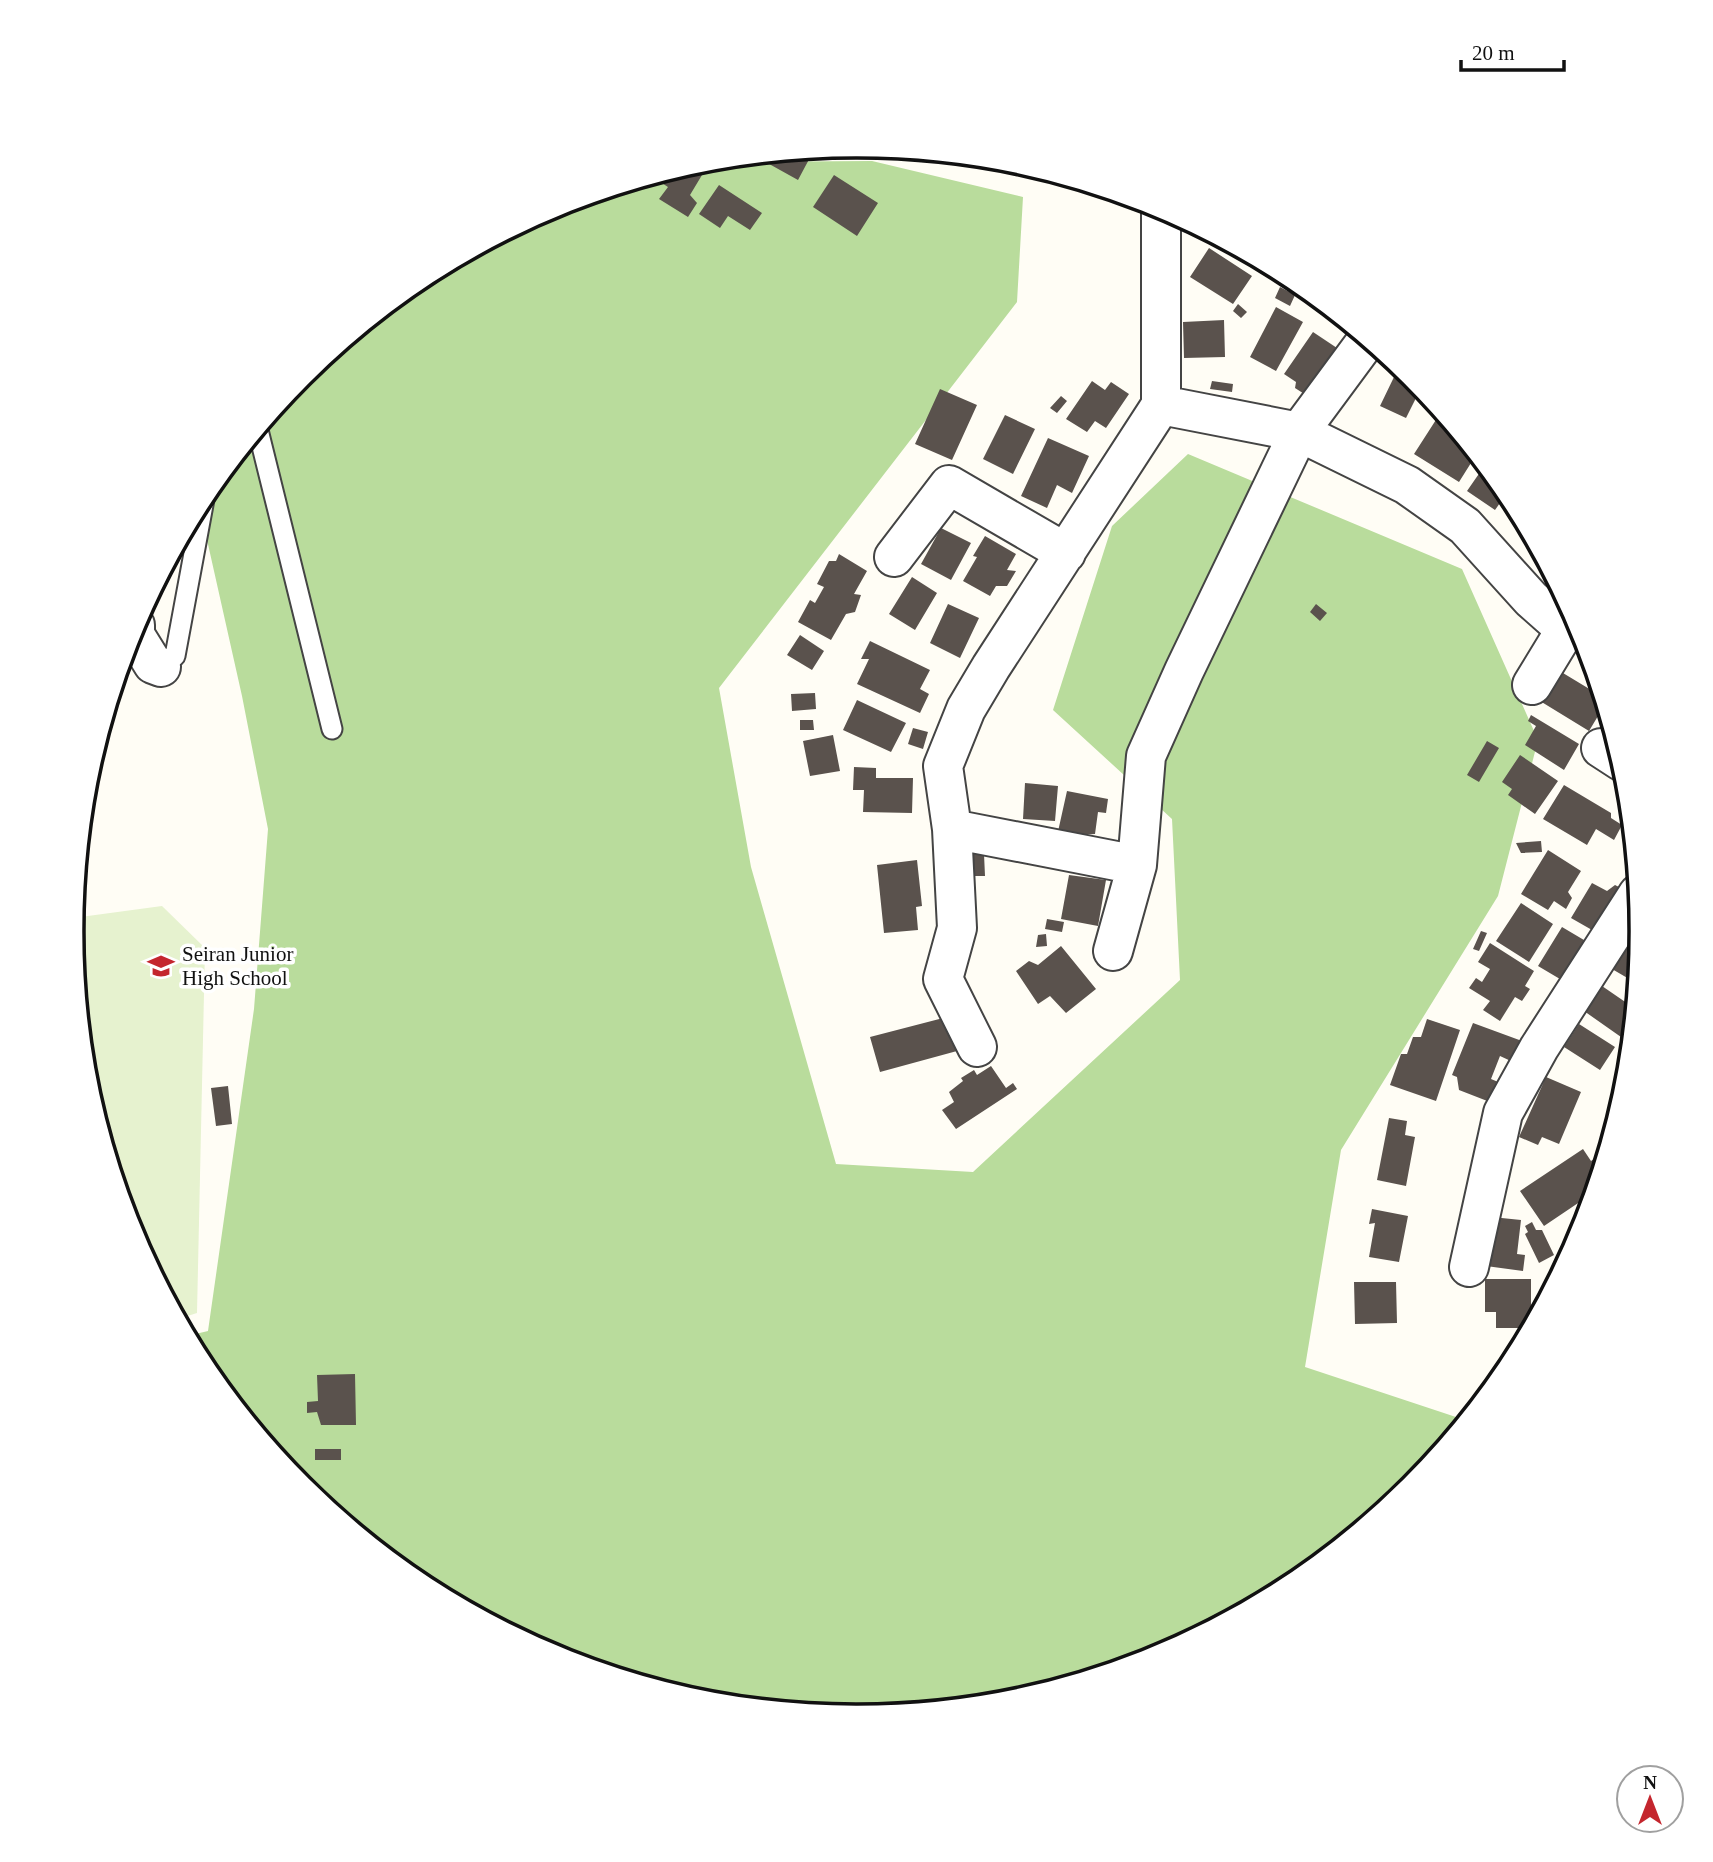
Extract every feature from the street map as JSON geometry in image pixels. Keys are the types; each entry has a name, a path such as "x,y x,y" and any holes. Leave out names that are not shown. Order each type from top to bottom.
{"street":[{"path":"978,1047 943,979 957,928 951,829 943,766 966,709 1161,405 1161,221"},
{"path":"1113,951 1137,865 1146,756 1299,432 1362,347"},
{"path":"1161,405 1299,432 1407,485 1465,526 1531,599 1562,618"},
{"path":"894,557 949,485 1066,553"},
{"path":"1532,685 1567,628"},
{"path":"140,643 153,664 161,667"},
{"path":"951,829 1137,865"},
{"path":"1469,1267 1503,1113 1539,1048 1628,909"}],"lane":[{"path":"261,441 332,729"},
{"path":"161,667 175,656 199,526"}],"green space":[{"path":"791,161 872,161 1023,197 1017,302 719,688 751,867 836,1164 973,1172 1180,980 1172,819 1053,710 1112,526 1188,454 1462,569 1538,740 1498,896 1341,1150 1305,1367 1456,1417 1403,1477 1327,1544 1243,1600 1198,1624 1105,1663 1056,1677 1007,1689 907,1702 806,1702 706,1689 608,1663 515,1624 427,1573 347,1512 276,1440 244,1401 197,1334 208,1331 254,1009 268,829 242,696 203,520 244,461 310,385 386,318 470,262 561,217 608,199 706,173"},
{"path":"162,906 205,948 197,1313 187,1316 143,1227 110,1131 91,1032 86,982 85,916"}],"building":[{"path":"809,160 798,180 769,164"},
{"path":"702,175 690,195 697,203 688,217 659,199 668,187 663,184"},
{"path":"834,175 878,203 857,236 813,207"},
{"path":"719,185 762,213 750,230 728,216 720,228 699,214"},
{"path":"1209,248 1252,276 1233,304 1190,277"},
{"path":"1280,287 1295,295 1290,306 1275,298"},
{"path":"1238,304 1247,312 1241,318 1233,311"},
{"path":"1276,307 1303,322 1276,371 1250,357"},
{"path":"1224,320 1225,357 1184,358 1183,322"},
{"path":"1313,332 1340,350 1309,397 1295,388 1296,382 1284,374"},
{"path":"1394,377 1416,399 1406,418 1380,406"},
{"path":"1092,381 1105,390 1111,382 1129,394 1106,428 1095,421 1087,432 1066,419"},
{"path":"1212,381 1233,384 1232,392 1210,389"},
{"path":"940,389 977,405 952,460 915,444"},
{"path":"1061,396 1067,401 1057,413 1050,408"},
{"path":"1005,415 1035,429 1013,474 983,459"},
{"path":"1436,420 1471,463 1459,482 1414,454"},
{"path":"1048,438 1089,456 1072,493 1057,485 1047,508 1021,496"},
{"path":"1479,474 1500,503 1495,510 1467,491"},
{"path":"941,528 971,543 951,580 921,564"},
{"path":"985,536 1016,554 1007,570 1016,571 1007,586 996,586 990,596 963,581"},
{"path":"839,554 867,571 854,594 861,595 855,612 846,614 831,640 798,622 810,600 815,603 824,587 817,584 829,561 836,561"},
{"path":"912,577 937,593 915,630 889,614"},
{"path":"948,604 979,618 960,658 930,643"},
{"path":"1316,604 1327,613 1320,621 1310,612"},
{"path":"800,635 824,651 812,670 787,655"},
{"path":"870,641 930,670 920,689 929,694 920,713 857,684 869,659 861,659"},
{"path":"1558,670 1590,689 1598,716 1589,731 1540,701"},
{"path":"815,693 816,709 792,711 791,694"},
{"path":"857,700 906,723 891,752 843,730"},
{"path":"1531,715 1579,744 1564,770 1525,745 1536,726 1528,721"},
{"path":"800,720 813,720 814,730 800,730"},
{"path":"913,728 928,732 923,749 908,744"},
{"path":"833,735 840,771 810,776 803,741"},
{"path":"1487,741 1499,748 1479,782 1467,775"},
{"path":"1520,755 1558,781 1535,814 1508,795 1512,789 1502,782"},
{"path":"854,767 876,768 876,778 913,778 912,813 863,812 864,790 853,790"},
{"path":"1025,783 1058,786 1055,821 1023,819"},
{"path":"1564,785 1611,813 1611,818 1621,826 1614,840 1596,829 1587,845 1543,819"},
{"path":"1067,791 1108,799 1106,813 1098,812 1095,834 1057,836"},
{"path":"1541,841 1542,852 1521,853 1516,843"},
{"path":"1548,850 1581,871 1568,892 1572,898 1566,909 1554,901 1548,910 1521,894"},
{"path":"972,854 984,854 985,876 973,876"},
{"path":"917,860 922,906 916,907 918,930 884,933 877,865"},
{"path":"1069,875 1106,880 1098,926 1061,919"},
{"path":"1592,883 1607,891 1615,885 1625,890 1599,934 1571,918"},
{"path":"1521,903 1553,924 1529,962 1496,941"},
{"path":"1047,919 1064,922 1062,932 1045,929"},
{"path":"1562,927 1589,943 1565,982 1538,966"},
{"path":"1481,931 1487,933 1479,951 1473,949"},
{"path":"1046,934 1047,946 1036,947 1038,935"},
{"path":"1490,943 1534,971 1525,986 1530,989 1522,1001 1515,997 1500,1021 1483,1010 1490,1001 1469,988 1476,978 1482,982 1490,969 1478,962"},
{"path":"1628,943 1627,978 1612,969"},
{"path":"1061,946 1096,989 1066,1013 1050,996 1038,1004 1016,971 1029,961 1038,965"},
{"path":"1602,986 1625,1002 1621,1037 1584,1011"},
{"path":"947,1017 957,1051 880,1072 870,1037"},
{"path":"1427,1019 1460,1030 1436,1101 1390,1085 1401,1054 1407,1054 1413,1037 1421,1037"},
{"path":"1473,1023 1522,1041 1513,1062 1500,1056 1491,1079 1503,1084 1495,1104 1459,1090 1457,1077 1452,1075"},
{"path":"1579,1024 1615,1047 1600,1070 1564,1047"},
{"path":"991,1066 1006,1088 1013,1083 1017,1089 956,1129 942,1110 954,1102 949,1092 963,1081 961,1078 974,1070 977,1075"},
{"path":"1546,1077 1581,1092 1559,1144 1542,1137 1538,1145 1519,1137"},
{"path":"228,1086 232,1124 216,1126 211,1088"},
{"path":"1389,1118 1407,1121 1405,1135 1415,1137 1406,1186 1377,1180"},
{"path":"1583,1149 1591,1161 1594,1159 1579,1202 1544,1226 1520,1191"},
{"path":"1372,1209 1408,1216 1399,1262 1369,1257 1375,1223 1369,1224"},
{"path":"1492,1217 1521,1220 1517,1254 1525,1255 1523,1271 1486,1266"},
{"path":"1532,1222 1536,1230 1542,1230 1554,1255 1539,1263 1525,1234 1528,1232 1525,1226"},
{"path":"1485,1279 1531,1279 1532,1305 1519,1328 1496,1328 1496,1312 1485,1312"},
{"path":"1354,1282 1396,1282 1397,1323 1355,1324"},
{"path":"355,1374 356,1425 321,1425 317,1412 307,1413 307,1402 318,1401 317,1375"},
{"path":"315,1449 341,1449 341,1460 315,1460"}],"place":[{"name":"Seiran Junior High School","path":"161,966"}]}
